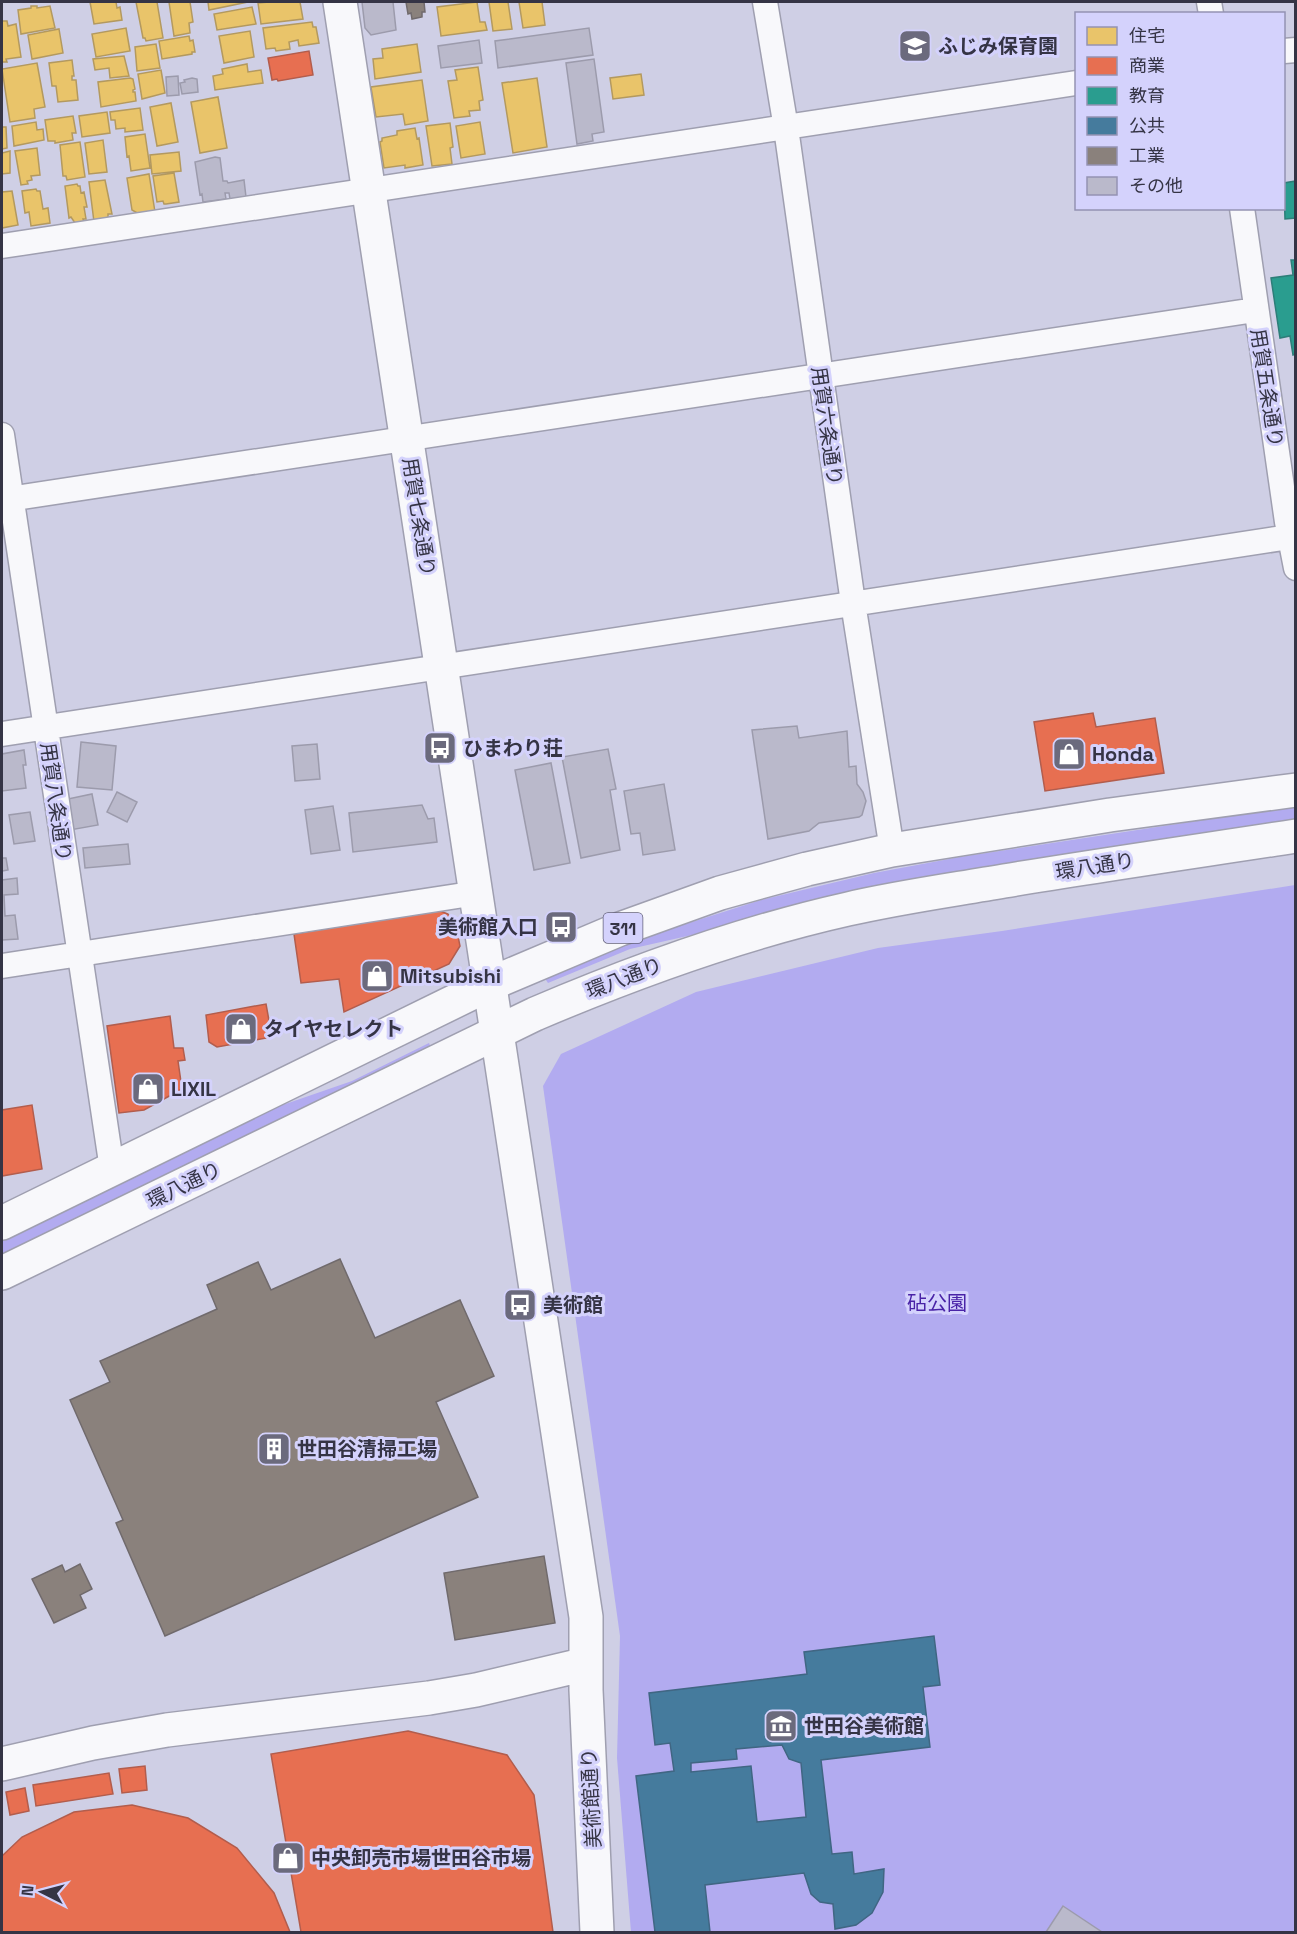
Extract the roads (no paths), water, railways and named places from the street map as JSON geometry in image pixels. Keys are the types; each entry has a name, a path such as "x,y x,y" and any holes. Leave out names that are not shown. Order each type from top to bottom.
{"main road":[{"name":"用賀七条通り","path":"340,2 498,1033"},
{"name":"311","path":"2,1222 490,984 620,929 720,893 807,869 892,850 1110,815 1296,790"},
{"name":"環八通り","path":"2,1273 498,1033 598,987 674,959 777,927 890,900 1296,836"},
{"name":"美術館通り","path":"498,1033 586,1617 597,1932"},
{"path":"2,1764 93,1743 167,1730 429,1698 476,1690 586,1664"}],"street":[{"name":"用賀六条通り","path":"765,2 786,128 819,376 892,850"},
{"path":"2,246 1075,83"},
{"name":"用賀五条通り","path":"1242,210 1255,310 1293,536 1296,568"},
{"path":"6,500 1255,310"},
{"name":"用賀八条通り","path":"2,435 6,500 45,727 112,1169"},
{"path":"2,734 1293,536"},
{"path":"2,966 477,893"}],"place":[{"name":"ふじみ保育園","path":"915,46"},
{"name":"ひまわり荘","path":"440,748"},
{"name":"Honda","path":"1069,754"},
{"name":"美術館入口","path":"561,927"},
{"name":"Mitsubishi","path":"377,976"},
{"name":"タイヤセレクト","path":"241,1029"},
{"name":"LIXIL","path":"148,1089"},
{"name":"美術館","path":"520,1305"},
{"name":"世田谷清掃工場","path":"274,1449"},
{"name":"世田谷美術館","path":"781,1726"},
{"name":"中央卸売市場世田谷市場","path":"288,1858"}],"park label":[{"name":"砧公園","path":"937,1303"}]}
